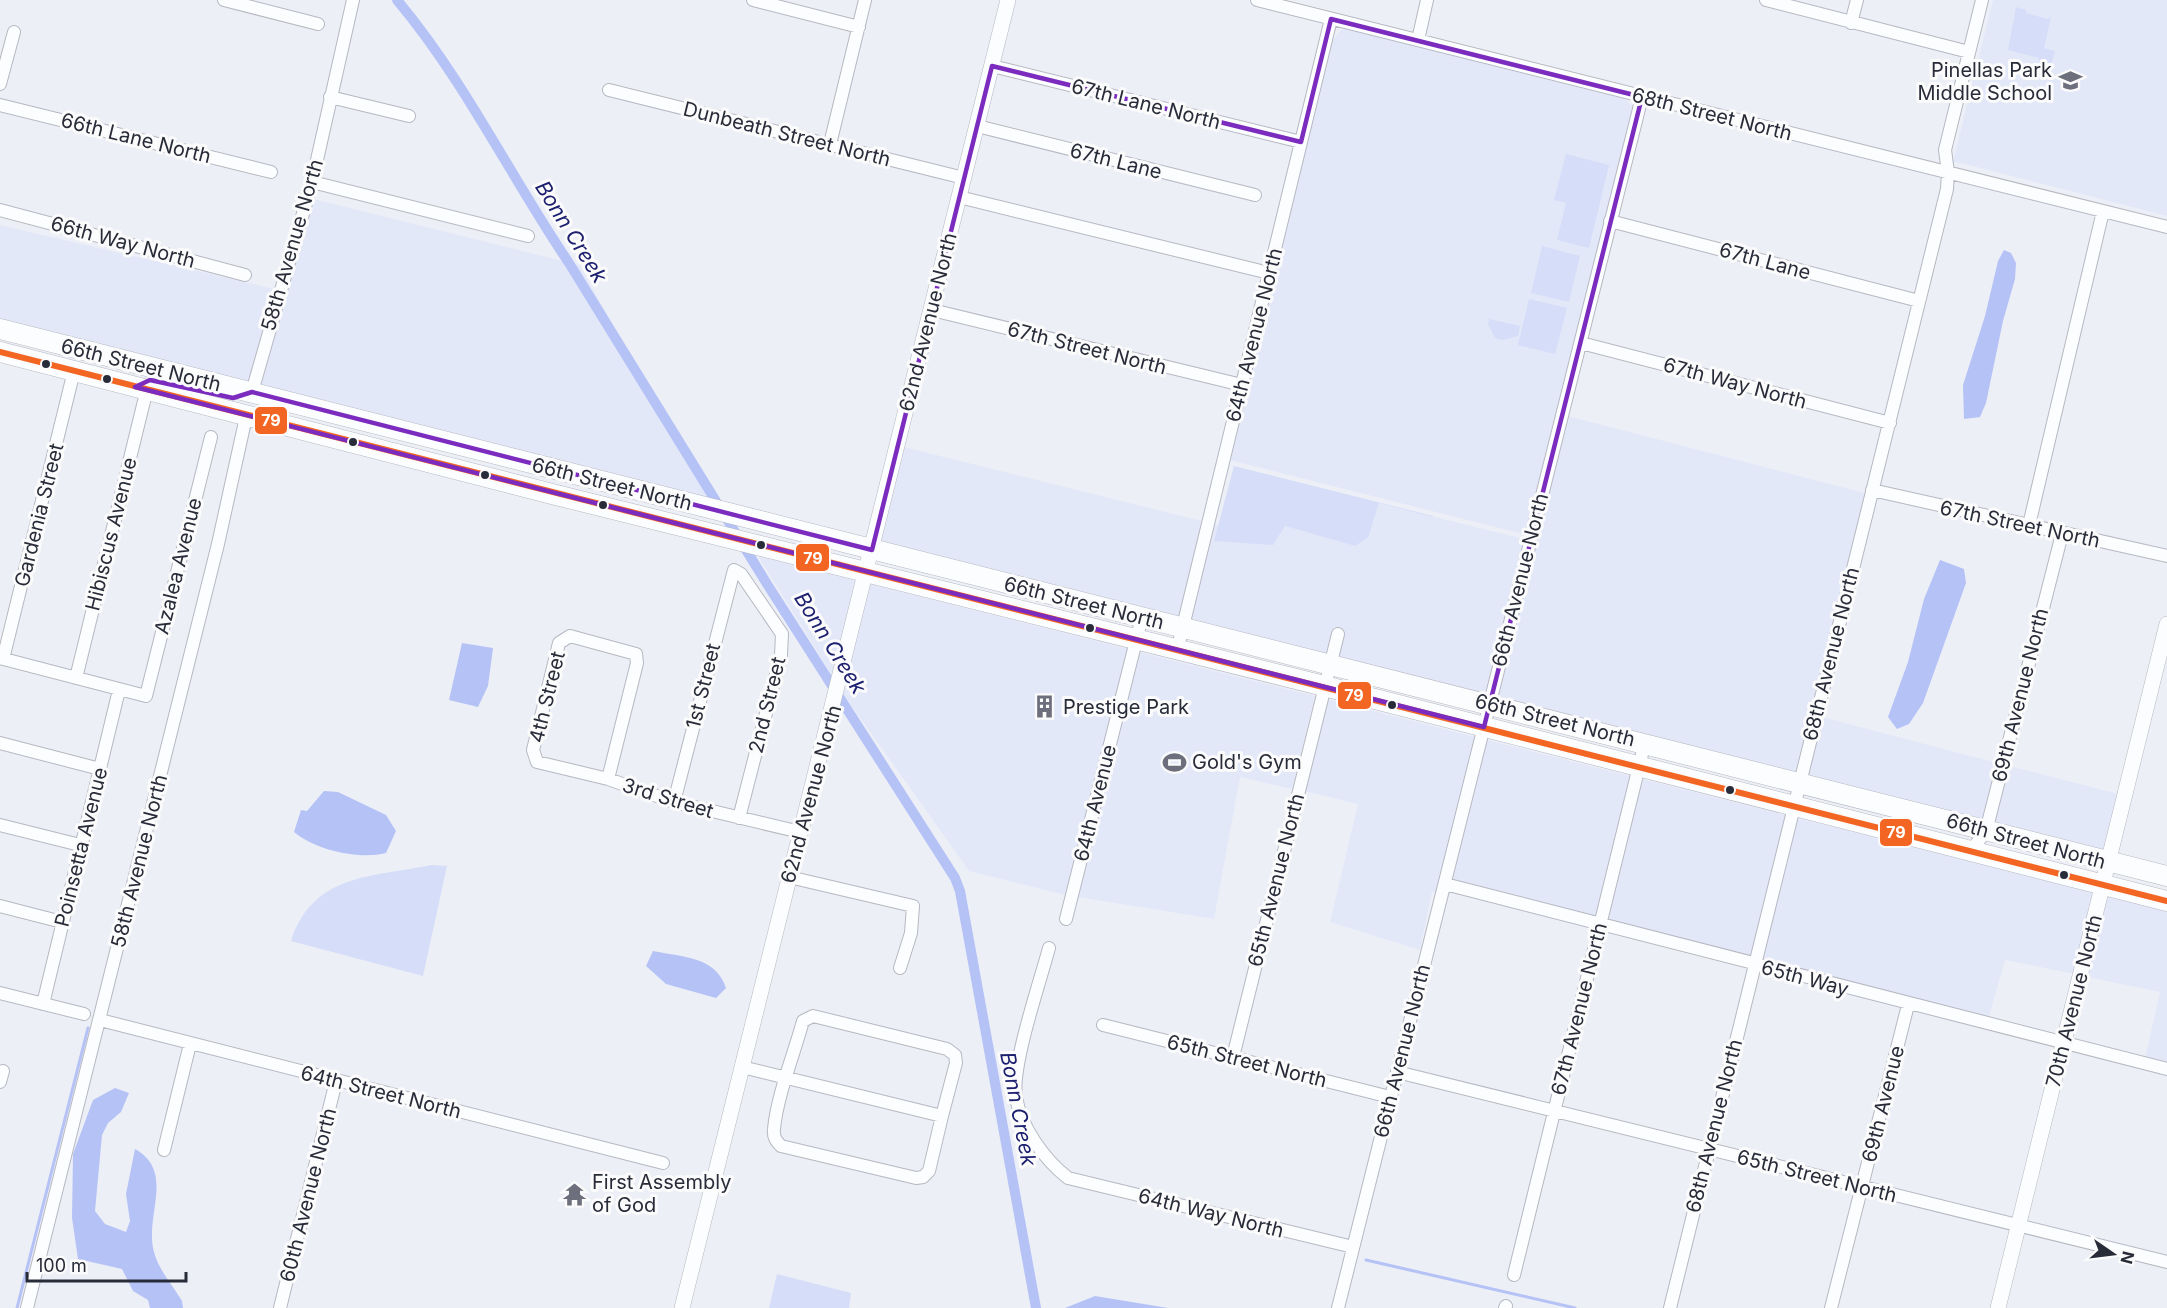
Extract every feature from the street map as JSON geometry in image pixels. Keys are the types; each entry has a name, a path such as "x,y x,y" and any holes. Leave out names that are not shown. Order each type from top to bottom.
{"main road":[{"name":"66th Street North","path":"0,329 699,507 1645,742 2109,863 2167,876"},
{"path":"0,338 44,345 58,344"},
{"name":"66th Street North","path":"0,352 866,573 1639,766 2103,887 2167,901"},
{"path":"141,388 150,380 233,398 252,392"},
{"path":"251,415 277,410 380,436 397,429"}],"street":[{"path":"224,0 257,4 318,24"},
{"name":"58th Avenue North","path":"252,392 312,182 353,0"},
{"path":"753,0 859,27"},
{"path":"830,144 865,0"},
{"name":"62nd Avenue North","path":"682,1308 1008,0"},
{"name":"68th Street North","path":"1257,0 2167,226"},
{"path":"1418,40 1427,0"},
{"path":"1766,0 1969,52"},
{"path":"1851,23 1857,0"},
{"name":"68th Avenue North","path":"1670,1308 1947,189 1948,172 1945,150 1982,0"},
{"name":"64th Avenue North","path":"1177,651 1331,19"},
{"path":"0,84 14,32"},
{"name":"67th Lane North","path":"992,66 1301,142"},
{"name":"Dunbeath Street North","path":"609,90 964,178"},
{"path":"330,97 410,116"},
{"name":"66th Avenue North","path":"1338,1308 1642,97"},
{"name":"66th Lane North","path":"0,105 271,172"},
{"name":"67th Lane","path":"977,126 1256,195"},
{"path":"312,182 528,236"},
{"path":"959,197 1269,273"},
{"name":"66th Way North","path":"0,210 245,275"},
{"path":"2029,525 2103,211"},
{"name":"67th Lane","path":"1610,221 1919,301"},
{"name":"67th Street North","path":"932,310 1242,386"},
{"name":"67th Way North","path":"1581,343 1890,423"},
{"name":"Gardenia Street","path":"2,658 74,371"},
{"name":"Hibiscus Avenue","path":"75,678 141,388"},
{"name":"58th Avenue North","path":"27,1308 215,555 244,426 251,415"},
{"name":"Azalea Avenue","path":"120,690 146,696 210,437"},
{"name":"67th Street North","path":"1872,490 2167,556"},
{"name":"69th Avenue North","path":"1970,852 1986,831 2062,534"},
{"name":"1st Street","path":"674,802 734,570"},
{"name":"2nd Street","path":"734,570 741,574 782,634 781,655 739,818"},
{"name":"64th Avenue","path":"1066,919 1142,617"},
{"name":"70th Avenue North","path":"1998,1308 2109,863 2162,667 2167,624"},
{"name":"65th Avenue North","path":"1233,1057 1338,634"},
{"name":"4th Street","path":"537,762 532,750 559,643 570,636 636,654 636,663 609,779"},
{"path":"2,658 120,690"},
{"name":"Poinsetta Avenue","path":"43,1004 80,845 120,690"},
{"name":"67th Avenue North","path":"1514,1275 1645,742"},
{"path":"0,743 100,769"},
{"name":"3rd Street","path":"537,762 609,779 674,802 800,832"},
{"path":"0,825 80,845"},
{"path":"789,877 914,906 911,933 900,968"},
{"name":"65th Way","path":"1444,884 1908,1005 2167,1069"},
{"path":"0,906 62,922"},
{"name":"64th Way North","path":"1049,948 1018,1066 1016,1097 1040,1149 1053,1166 1068,1178 1353,1247"},
{"path":"0,993 84,1014"},
{"name":"69th Avenue","path":"1831,1308 1908,1005"},
{"path":"813,1016 947,1049 955,1055 956,1063 942,1116 928,1171 923,1177 916,1178 781,1146 775,1140 774,1131 802,1021 813,1016"},
{"name":"64th Street North","path":"100,1020 336,1082 407,1097 663,1163"},
{"name":"65th Street North","path":"1103,1025 1390,1097"},
{"path":"164,1150 190,1044"},
{"path":"742,1067 942,1116"},
{"name":"65th Street North","path":"1397,1072 2167,1262"},
{"name":"60th Avenue North","path":"280,1308 336,1082"}],"highlighted area":[{"path":"1331,19 1642,97 1484,727 135,387 150,380 233,398 252,392 872,550 992,66 1301,142"}],"shaded area":[{"name":"Pinellas Park Middle School","path":"1993,0 2167,0 2167,216 1953,161"},
{"path":"2016,7 2026,10 2026,13 2048,19 2051,17 2044,48 2055,51 2049,72 2037,69 2039,58 2008,50"},
{"path":"1345,29 1625,99 1632,106 1527,535 1229,460 1332,42 1340,31"},
{"path":"1566,154 1609,165 1589,248 1557,240 1566,203 1554,200"},
{"path":"314,199 579,265 714,501 260,386"},
{"path":"0,225 274,289 248,383 0,320"},
{"path":"1542,246 1580,256 1569,302 1531,293"},
{"path":"1529,299 1567,308 1555,354 1518,345"},
{"path":"1489,319 1520,326 1518,336 1502,340 1495,338 1488,324"},
{"path":"1568,416 1865,493 1795,775 1496,700"},
{"path":"904,447 1202,521 1179,619 880,544"},
{"path":"1234,466 1433,516 1433,517 1379,503 1368,538 1355,546 1285,526 1273,545 1214,541"},
{"path":"1379,503 1524,539 1484,697 1336,659 1345,630 1334,627 1325,656 1191,622 1214,524 1218,525 1214,541 1285,526 1355,546 1368,538"},
{"path":"758,556 858,581 834,679"},
{"path":"870,584 1128,649 1065,895 969,871 843,694"},
{"path":"1139,652 1315,696 1292,789 1240,777 1214,919 1078,897"},
{"path":"1327,699 1475,737 1436,893 1432,892 1420,950 1330,922 1358,804 1304,791"},
{"path":"1822,717 1997,763 1981,823 1807,778"},
{"path":"1487,740 1630,776 1595,918 1452,880"},
{"path":"2009,766 2119,794 2104,854 1993,826"},
{"path":"1642,779 1785,815 1750,958 1607,921"},
{"path":"1797,818 2095,891 2075,974 2005,960 1988,1020 1761,961"},
{"path":"432,865 447,866 423,976 291,941 301,919 314,902 330,890 367,876"},
{"path":"2107,894 2167,909 2167,1064 2145,1058 2160,992 2087,977"},
{"path":"777,1274 851,1293 849,1308 769,1308"}],"water":[{"path":"2004,250 2011,253 2016,263 2015,279 2003,321 1986,403 1980,417 1964,419 1963,385 1985,316 1998,261"},
{"path":"1940,560 1964,569 1966,583 1923,703 1909,724 1897,729 1888,717 1908,662 1924,599"},
{"path":"462,643 493,648 488,686 478,707 449,700"},
{"path":"324,791 338,792 386,815 396,831 386,853 363,855 338,852 313,844 294,832 301,810 307,811"},
{"path":"653,951 686,957 706,964 721,977 726,988 716,998 666,984 646,966"},
{"path":"115,1088 129,1093 121,1112 108,1123 102,1135 95,1211 105,1224 126,1232 130,1221 126,1194 135,1149 147,1159 154,1170 156,1196 152,1238 154,1252 182,1301 183,1308 150,1308 148,1300 133,1291 122,1269 78,1259 72,1218 73,1154 93,1100"},
{"path":"1095,1296 1168,1308 1065,1308"}],"waterway":[{"name":"Bonn Creek","path":"397,0 466,96 767,584 955,878 960,891 1036,1308"},
{"path":"17,1308 88,1028"},
{"path":"1366,1260 1575,1308"}],"transit line":[{"name":"79","path":"0,352 2167,901"}],"place":[{"name":"Pinellas Park Middle School","path":"2070,81"},
{"name":"Prestige Park","path":"1045,707"},
{"name":"Gold's Gym","path":"1174,762"},
{"name":"First Assembly of God","path":"574,1194"}]}
